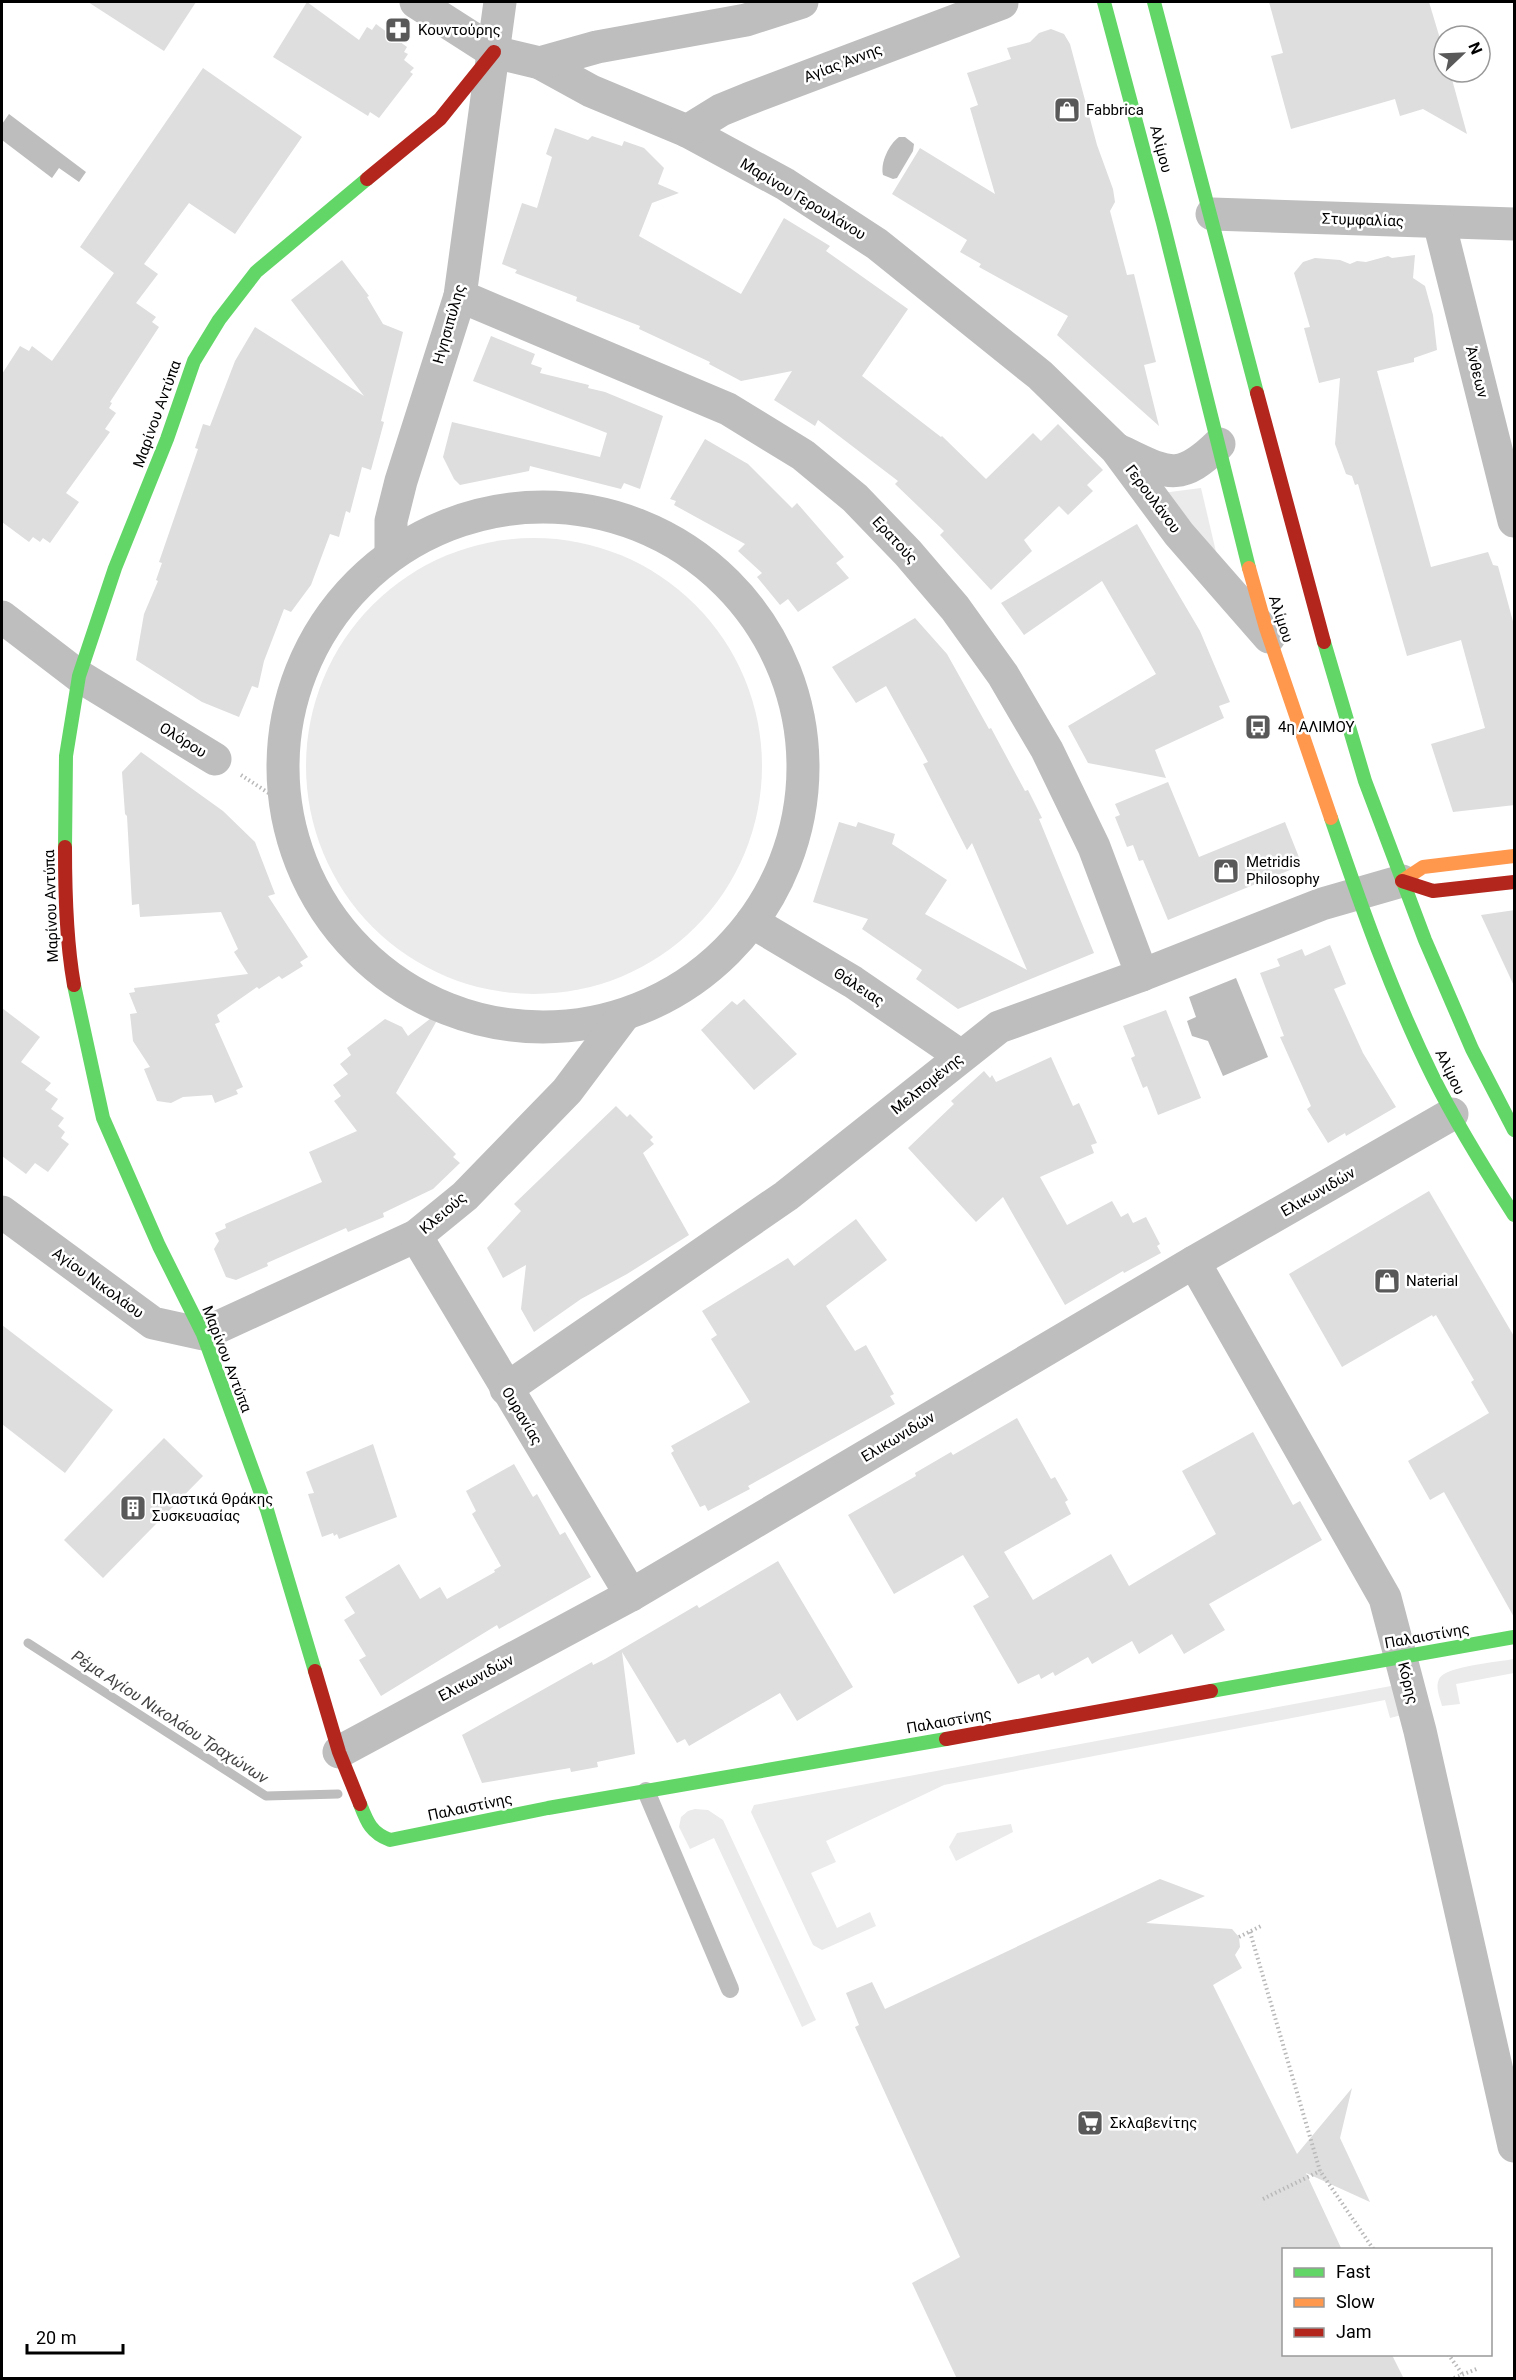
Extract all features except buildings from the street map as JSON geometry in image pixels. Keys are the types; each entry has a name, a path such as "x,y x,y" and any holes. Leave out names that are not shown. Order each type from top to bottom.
{"street":[{"name":"Μαρίνου Γερουλάνου","path":"416,2 494,52 540,63 591,91 687,131 785,184 877,244 1040,375 1116,449"},
{"name":"Ηγησιπύλης","path":"391,555 392,521 401,481 460,296 500,2"},
{"path":"540,63 597,47 746,20 802,2"},
{"name":"Αλίμου","path":"1104,2 1219,444 1255,593 1269,637 1358,893 1405,1016 1452,1114 1515,1215"},
{"name":"Αλίμου","path":"1154,2 1212,214 1330,669 1365,781 1425,940 1472,1049 1515,1130"},
{"name":"Αγίας Άννης","path":"687,131 721,110 748,99 1002,3"},
{"name":"Μαρίνου Αντύπα","path":"390,1840 379,1836 369,1827 339,1752 267,1510 203,1334 159,1246 103,1118 78,1015 69,959 65,890 66,756 79,676 115,568 167,439 194,361 219,320 256,272 440,119 494,52"},
{"name":"Στυμφαλίας","path":"1212,214 1515,224"},
{"name":"Άνθεων","path":"1439,222 1515,521"},
{"name":"Ερατούς","path":"460,296 728,409 803,455 855,498 908,553 948,600 1004,675 1047,750 1094,848 1142,975"},
{"name":"Γερουλάνου","path":"1116,449 1162,470 1173,472 1201,462 1219,444"},
{"name":"Γερουλάνου","path":"1116,449 1179,534 1269,637"},
{"path":"551,506 607,514 660,534 708,564 747,605 777,653 796,706 803,763 798,819 781,873 752,922 726,952 696,978 661,999 624,1015 569,1026 536,1027 491,1022 448,1009 407,988 371,961 340,928 315,891 297,849 286,805 285,734 292,699 304,665 320,633 340,604 364,578 391,555 440,527 494,511 551,506"},
{"name":"Ολόρου","path":"2,617 79,676 215,759"},
{"path":"1402,881 1423,867 1515,856"},
{"path":"1402,881 1433,891 1515,882"},
{"name":"Μελπομένης","path":"506,1389 786,1196 999,1027 1142,975 1323,904 1402,881"},
{"name":"Θάλειας","path":"752,922 853,982 962,1056"},
{"name":"Κλειούς","path":"203,1334 416,1236 465,1196 567,1091 624,1015"},
{"name":"Ελικωνιδών","path":"339,1752 631,1595 1194,1262 1452,1114"},
{"name":"Αγίου Νικολάου","path":"2,1212 153,1323 203,1334"},
{"name":"Ουρανίας","path":"416,1236 631,1595"},
{"name":"Κόρης","path":"1194,1262 1385,1598 1423,1742 1515,2146"},
{"name":"Παλαιστίνης","path":"390,1840 646,1791 1515,1637"}],"lane":[{"path":"646,1791 730,1989"}],"path":[{"name":"Ολόρου","path":"215,759 286,805"},
{"path":"1239,1937 1263,1926"},
{"path":"1250,1932 1320,2171 1373,2248"},
{"path":"1263,2199 1320,2171"},
{"path":"1449,2356 1462,2374"},
{"path":"1454,2378 1479,2368"}],"shaded area":[{"path":"9,114 86,172 79,182 59,168 52,178 2,140 2,124"},
{"path":"899,137 905,137 914,144 913,151 897,178 893,179 883,175 882,170 889,149"},
{"path":"1201,488 1217,556 1162,493"},
{"path":"534,538 579,542 621,555 661,576 695,605 724,639 745,679 758,721 762,766 758,811 745,853 724,893 695,927 661,956 621,977 579,990 534,994 489,990 447,977 407,956 373,927 344,893 323,853 310,811 306,766 310,721 323,679 344,639 373,605 407,576 447,555 489,542"},
{"path":"1236,978 1268,1057 1223,1076 1208,1041 1192,1036 1187,1021 1196,1017 1189,997"},
{"path":"1514,1659 1514,1673 1456,1684 1460,1704 1442,1706 1438,1685 1443,1675 1461,1668"},
{"path":"1391,1686 1406,1714 1390,1718 1385,1700 944,1785 826,1841 836,1862 811,1873 837,1928 870,1912 876,1926 822,1950 813,1945 751,1812 754,1805"},
{"path":"695,1809 708,1810 723,1820 816,2020 802,2027 714,1838 690,1849 679,1827 681,1817"},
{"path":"1011,1824 1013,1832 956,1861 949,1847 957,1833"}],"waterway":[{"name":"Ρέμα Αγίου Νικολάου Τραχώνων","path":"28,1643 266,1796 338,1794"}],"traffic: fast":[{"path":"1104,2 1163,223 1249,568"},
{"path":"1154,2 1257,393"},
{"path":"65,847 66,756 79,676 115,568 167,439 194,361 219,320 256,272 367,179"},
{"path":"1324,642 1365,781 1425,940 1472,1049 1514,1130"},
{"path":"1331,818 1378,949 1418,1046 1442,1095 1514,1215"},
{"path":"74,985 103,1118 159,1246 203,1334 267,1510 315,1671"},
{"path":"1211,1691 1514,1637"},
{"path":"360,1804 370,1826 378,1834 390,1840 548,1808 946,1739"}],"traffic: slow":[{"path":"1249,568 1266,628 1331,818"},
{"path":"1402,881 1423,867 1514,856"}],"traffic: jam":[{"path":"367,179 440,119 494,52"},
{"path":"1257,393 1324,642"},
{"path":"65,847 66,916 74,985"},
{"path":"1402,881 1433,891 1514,882"},
{"path":"315,1671 339,1752 360,1804"},
{"path":"946,1739 1211,1691"}],"place":[{"name":"Κουντούρης","path":"398,30"},
{"name":"Fabbrica","path":"1067,110"},
{"name":"4η ΑΛΙΜΟΥ","path":"1258,727"},
{"name":"Metridis Philosophy","path":"1226,871"},
{"name":"Naterial","path":"1387,1281"},
{"name":"Πλαστικά Θράκης Συσκευασίας","path":"133,1508"},
{"name":"Σκλαβενίτης","path":"1090,2123"}]}
